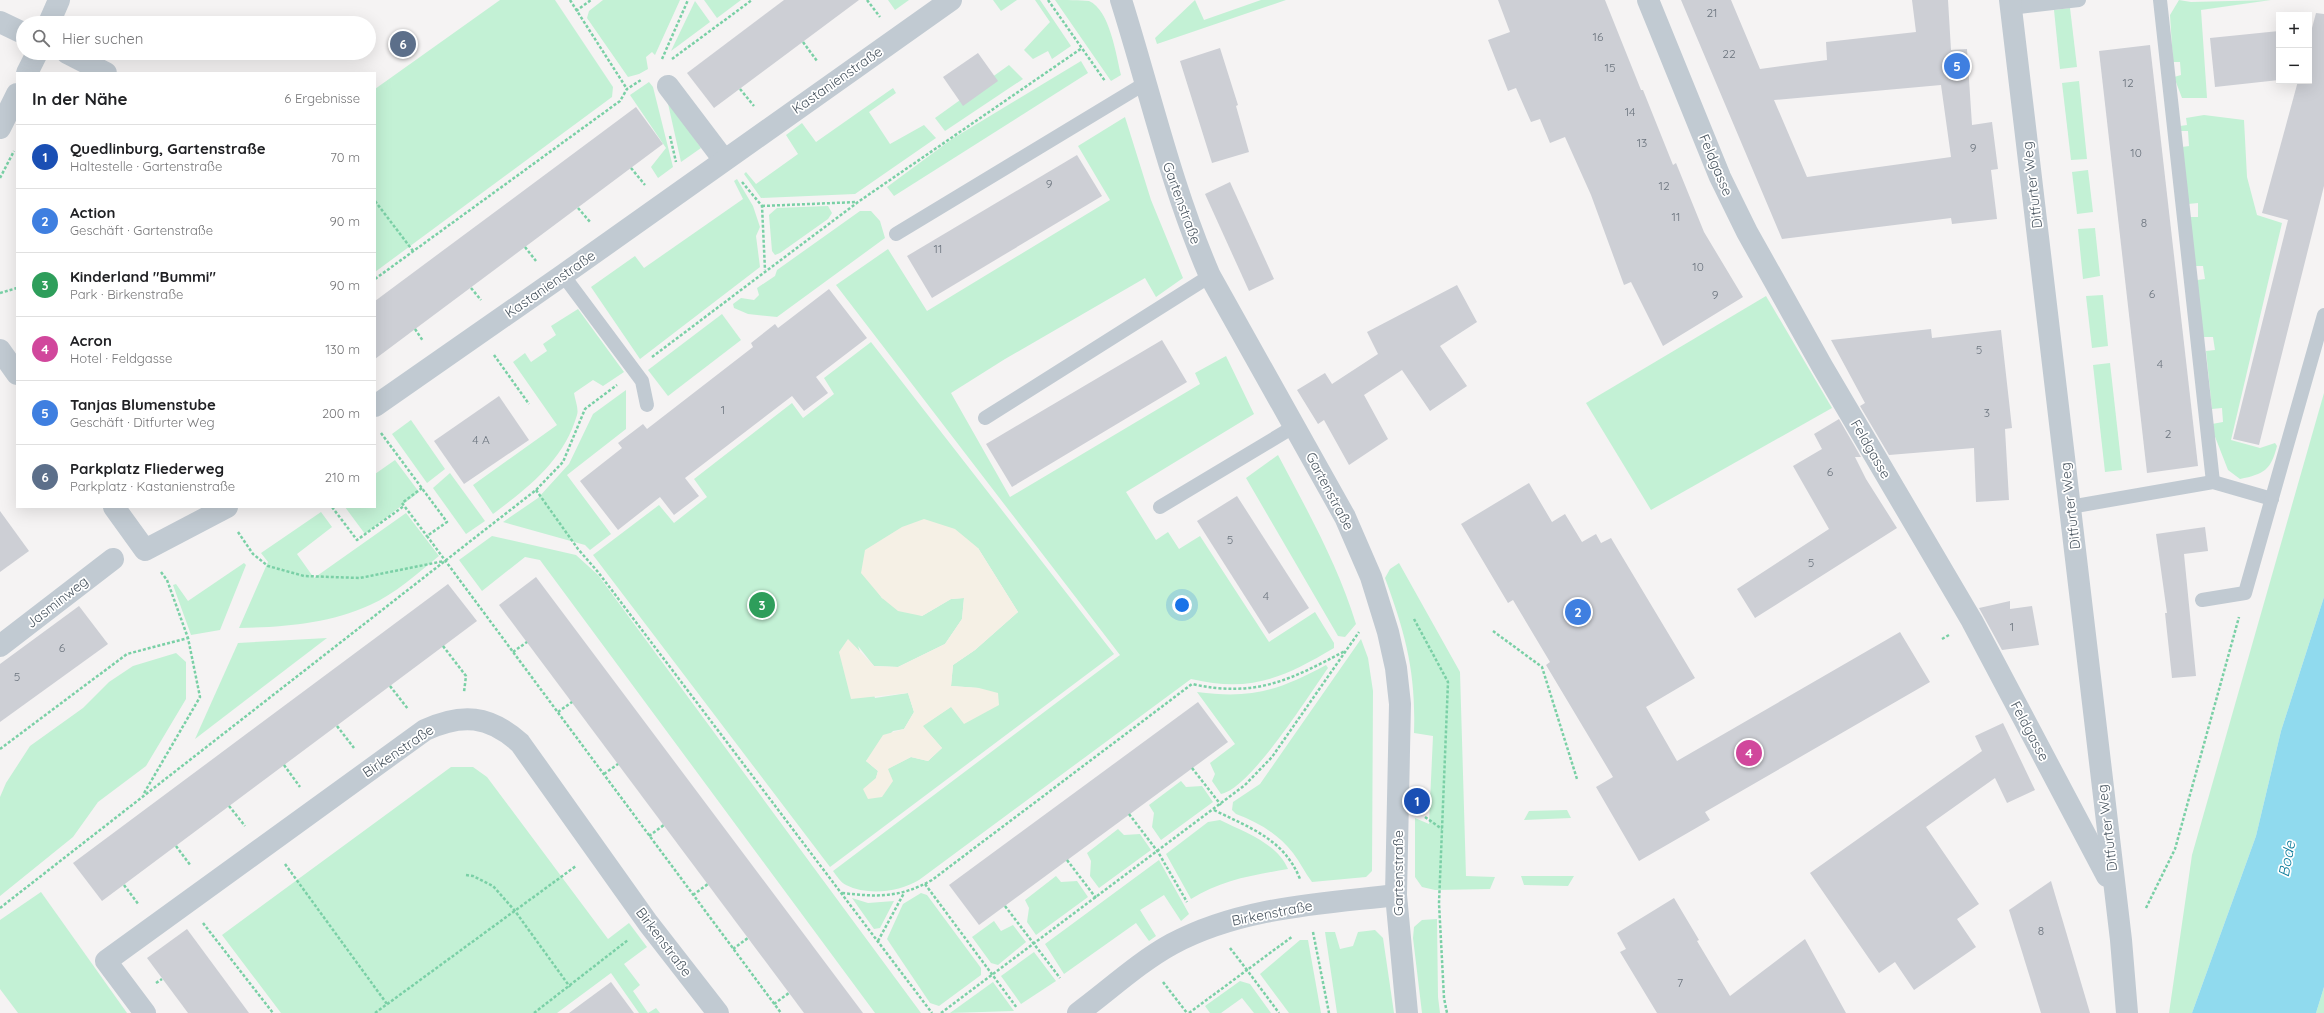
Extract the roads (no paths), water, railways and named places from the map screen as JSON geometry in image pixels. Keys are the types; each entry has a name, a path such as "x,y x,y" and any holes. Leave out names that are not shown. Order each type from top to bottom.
{"street":[{"path":"52,16 59,0"},
{"name":"Kastanienstraße","path":"376,405 563,275 951,0"},
{"name":"Gartenstraße","path":"1121,0 1144,84 1181,204 1210,276 1295,426 1354,537 1380,604 1396,668 1400,704 1396,895 1407,1013"},
{"name":"Feldgasse","path":"1648,0 1720,177 1747,232 1972,621 2114,888"},
{"name":"Ditfurter Weg","path":"2010,4 2121,940 2127,1013"},
{"path":"0,22 16,30"},
{"path":"28,72 34,60"},
{"path":"81,60 104,72"},
{"path":"668,86 724,160"},
{"path":"0,350 16,373"},
{"path":"115,508 145,550 225,508"},
{"name":"Jasminweg","path":"0,646 113,559"},
{"name":"Birkenstraße","path":"145,1013 106,961 425,730 444,722 462,718 480,720 497,726 520,743 648,923 718,1013"},
{"name":"Birkenstraße","path":"1078,1013 1170,945 1196,933 1253,913 1396,895"}],"lane":[{"path":"2010,4 2079,0"},
{"path":"2160,0 2213,482"},
{"path":"896,234 1144,84"},
{"path":"563,275 642,381 648,405"},
{"path":"984,418 1210,276"},
{"path":"2202,600 2245,593 2324,315"},
{"path":"1160,508 1295,426"},
{"path":"2070,507 2213,482 2272,499"}],"water":[{"name":"Bode","path":"2324,597 2324,987 2316,1013 2192,1013 2256,836 2281,731"}],"place":[{"name":"Parkplatz Fliederweg","path":"403,44"},
{"name":"Tanjas Blumenstube","path":"1957,66"},
{"name":"Kinderland \"Bummi\"","path":"762,605"},
{"name":"Action","path":"1578,612"},
{"name":"Acron","path":"1749,753"},
{"name":"Quedlinburg, Gartenstraße","path":"1417,801"}]}
